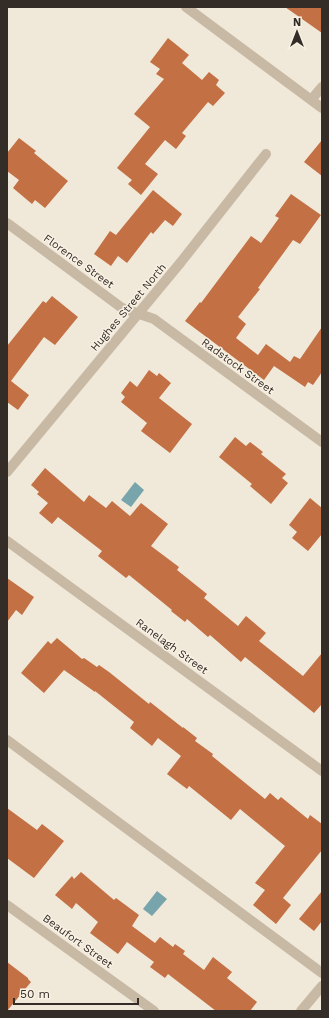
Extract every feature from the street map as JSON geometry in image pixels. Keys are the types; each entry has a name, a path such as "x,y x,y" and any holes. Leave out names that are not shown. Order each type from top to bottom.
{"street":[{"path":"186,7 322,108"},
{"path":"311,100 322,87"},
{"name":"Hughes Street North","path":"7,472 181,262 266,154"},
{"name":"Florence Street","path":"7,223 122,308 138,313"},
{"name":"Radstock Street","path":"138,313 154,319 322,442"},
{"name":"Ranelagh Street","path":"7,541 322,770"},
{"path":"7,740 322,973"},
{"name":"Beaufort Street","path":"7,905 154,1011"},
{"path":"301,1011 322,986"}],"water":[{"path":"135,482 144,490 131,507 121,500"},
{"path":"157,891 167,899 152,916 143,909"}],"building":[{"path":"285,7 322,7 322,33"},
{"path":"168,38 189,55 182,63 202,80 209,72 219,80 216,85 225,93 213,106 208,102 182,133 186,136 176,149 165,140 145,164 158,174 141,195 128,184 132,180 117,168 150,127 134,114 164,79 156,74 160,69 150,62"},
{"path":"19,138 36,151 34,153 68,181 45,208 35,200 32,204 13,188 19,180 7,171 7,153"},
{"path":"322,140 322,176 304,162"},
{"path":"153,190 182,214 173,226 165,220 153,234 151,232 127,263 118,256 111,266 94,254 110,231 116,235"},
{"path":"291,194 321,215 300,244 293,240 258,288 260,289 238,317 246,324 236,338 258,355 266,344 290,362 294,356 300,359 322,327 322,372 313,385 308,382 305,387 274,366 264,380 185,321 200,302 201,303 251,236 261,243 279,218 275,216"},
{"path":"52,296 78,317 55,345 44,337 11,381 29,395 18,410 7,402 7,346 43,301 46,303"},
{"path":"149,370 157,376 159,373 171,383 159,398 192,424 170,453 141,431 147,423 121,402 125,397 121,393 130,381 137,387"},
{"path":"235,437 246,446 250,442 263,452 261,454 286,474 282,478 288,483 271,504 250,486 252,484 219,457"},
{"path":"45,468 84,502 89,495 106,508 112,501 130,516 141,503 168,524 151,546 179,567 177,570 207,594 204,598 238,626 246,616 266,633 259,641 303,676 322,653 322,704 314,713 245,657 241,662 210,635 208,637 187,619 185,622 129,575 126,578 98,556 102,551 58,517 52,524 39,513 48,503 37,494 39,492 31,485"},
{"path":"310,498 322,508 322,534 308,551 292,538 297,532 289,525"},
{"path":"7,578 34,597 22,615 16,610 7,622"},
{"path":"57,638 82,659 84,658 97,667 99,665 149,704 150,702 183,727 197,738 195,741 213,754 212,756 265,799 270,793 278,800 281,797 308,819 310,815 322,824 322,850 283,898 291,905 276,924 253,905 265,890 255,883 285,846 240,809 231,820 189,786 187,789 167,774 181,756 158,738 152,746 130,728 134,722 95,691 64,670 44,693 21,673 48,641 51,644"},
{"path":"7,808 37,830 42,824 64,841 34,878 7,858"},
{"path":"81,872 114,900 116,898 139,915 132,926 155,943 160,937 173,947 175,944 185,951 183,954 204,970 213,957 232,972 227,978 257,1002 250,1011 216,1011 168,974 165,978 150,967 154,962 127,942 118,954 90,933 98,922 76,903 72,909 55,895 72,876 74,879"},
{"path":"322,891 322,921 314,931 299,919"},
{"path":"7,962 31,982 7,1011"}]}
